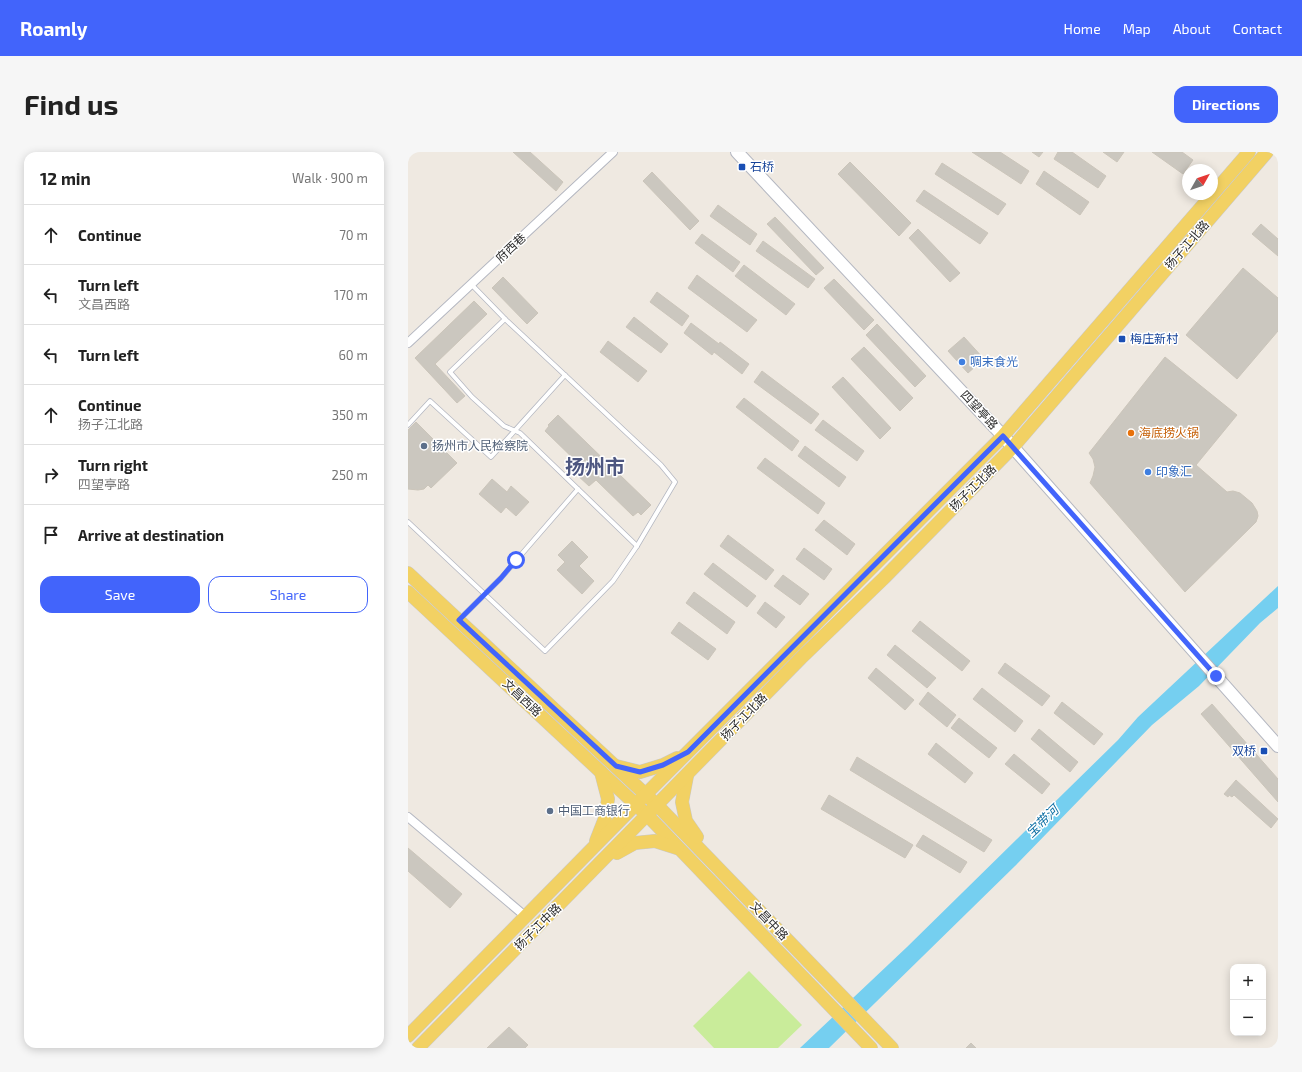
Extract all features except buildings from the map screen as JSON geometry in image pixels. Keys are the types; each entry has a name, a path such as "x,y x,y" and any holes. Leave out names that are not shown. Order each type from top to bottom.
{"main road":[{"name":"扬子江北路","path":"646,794 1003,436 1249,152"},
{"name":"扬子江北路","path":"658,806 796,664 1013,448 1267,152"},
{"name":"文昌西路","path":"408,573 646,794"},
{"name":"文昌西路","path":"408,592 648,816"},
{"path":"616,766 640,772 663,765 688,752"},
{"path":"594,847 605,818 608,799 601,772"},
{"path":"687,776 682,802 686,821 716,866"},
{"name":"扬子江中路","path":"408,1036 646,794"},
{"name":"文昌中路","path":"646,794 892,1048"},
{"name":"扬子江中路","path":"418,1048 658,806"},
{"name":"文昌中路","path":"648,816 871,1048"},
{"path":"603,861 635,843 655,841 679,848"}],"street":[{"name":"府西巷","path":"408,343 613,152"},
{"name":"四望亭路","path":"737,152 1003,436 1198,654 1278,746"},
{"path":"408,817 526,916"}],"lane":[{"path":"408,522 545,651 613,581 675,482 661,465 505,319 472,284"},
{"path":"505,319 450,372 472,397 504,426 520,433 636,546"},
{"path":"408,425 430,401 491,457 565,375"},
{"path":"459,620 501,578 578,489"}],"green space":[{"path":"749,971 802,1025 778,1048 714,1048 693,1026"}],"water":[{"name":"宝带河","path":"1278,586 1278,608 1260,623 1199,686 1152,725 1015,866 829,1048 800,1048 907,947 1118,740 1138,717"}],"place":[{"name":"石桥","path":"742,167"},
{"name":"梅庄新村","path":"1122,339"},
{"name":"啁末食光","path":"962,362"},
{"name":"海底捞火锅","path":"1131,433"},
{"name":"扬州市人民检察院","path":"424,446"},
{"name":"印象汇","path":"1148,472"},
{"name":"双桥","path":"1264,751"},
{"name":"中国工商银行","path":"550,811"}],"district":[{"name":"扬州市","path":"595,467"}],"route":[{"path":"516,560 501,578 459,620 616,766 640,772 663,765 688,752 1003,436 1216,676"}]}
